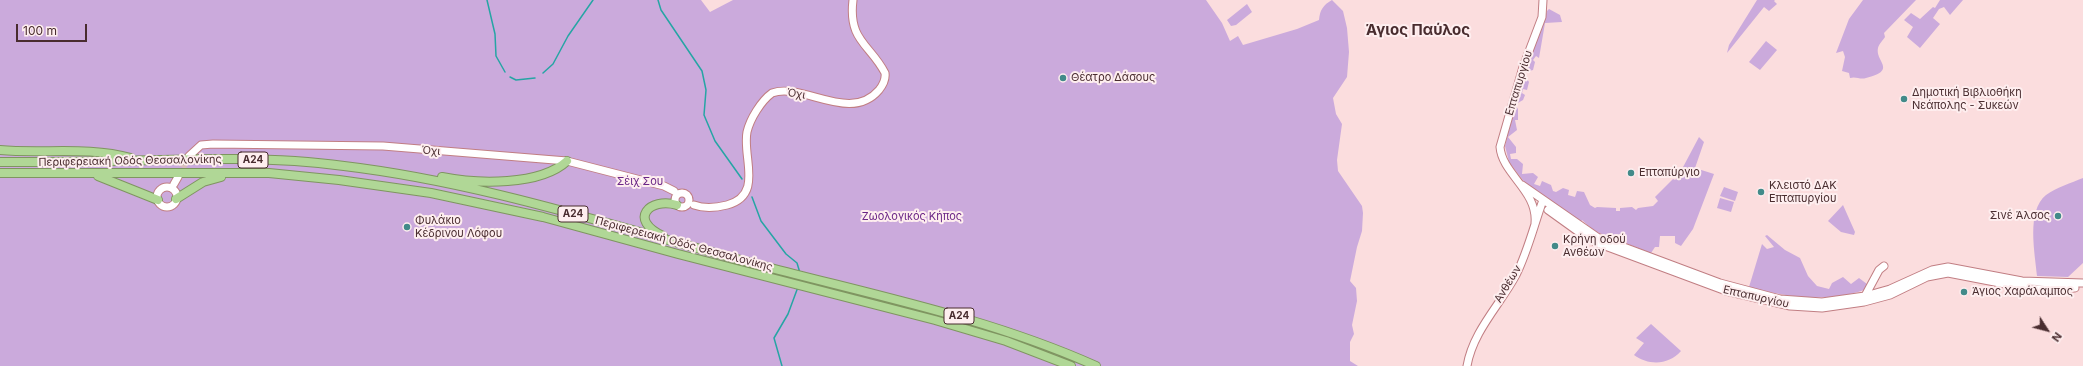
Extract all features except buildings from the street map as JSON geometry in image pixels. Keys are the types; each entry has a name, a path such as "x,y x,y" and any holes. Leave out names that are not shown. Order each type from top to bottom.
{"highway":[{"path":"0,151 96,152 114,154 137,160"},
{"name":"Περιφερειακή Οδός Θεσσαλονίκης","path":"0,162 248,160 318,163 412,176 545,207 1005,329 1096,366"},
{"path":"368,169 388,168 462,181 489,182 550,173 568,161"},
{"name":"Περιφερειακή Οδός Θεσσαλονίκης","path":"0,173 269,173 438,194 542,217 678,254 935,320 1006,341 1071,366"},
{"path":"0,177 11,173"},
{"path":"92,174 122,184 158,200"},
{"path":"175,192 229,174"},
{"path":"677,206 650,207 645,212 643,218 647,225 653,230 680,244"}],"main road":[{"name":"Όχι","path":"690,204 703,208 722,206 734,203 744,194 750,179 746,147 748,130 758,109 772,93 790,92 835,102 853,103 868,99 881,87 885,79 885,73 863,45 857,34 853,20 854,0"},
{"name":"Επταπυργίου","path":"1543,0 1542,17 1523,67 1501,146 1503,157 1523,187 1592,241 1718,288 1782,305 1816,308 1852,304 1888,296 1927,277 1948,273 2031,289 2083,288"},
{"name":"Όχι","path":"189,156 201,145 213,144 383,146 568,161 664,186 677,193"},
{"path":"175,192 167,188 158,192 158,200 160,204 166,207 172,205 175,192 178,177"},
{"path":"1523,187 1534,209 1535,223"},
{"path":"677,193 688,195 690,204 682,207 677,206 675,201 677,193"},
{"name":"Επταπυργίου","path":"1542,202 1597,237 1738,289 1774,298 1800,302 1827,302 1865,296 1887,290 1932,270 1948,267 2022,281 2083,283"},
{"name":"Ανθέων","path":"1467,366 1470,351 1477,337 1520,266 1542,202"},
{"path":"1865,296 1879,270 1884,266"}],"green space":[{"name":"Σέιχ Σου","path":"0,0 701,0 710,12 733,0 1206,0 1222,23 1230,41 1238,36 1243,45 1297,29 1319,20 1322,8 1332,0 1343,11 1347,28 1349,52 1347,77 1333,98 1336,114 1342,124 1337,160 1338,171 1362,206 1363,213 1362,231 1350,281 1356,288 1357,301 1352,325 1354,334 1350,342 1350,361 1358,366 0,366"},
{"path":"1757,0 1775,0 1774,1 1777,4 1769,11 1764,7 1727,53 1729,45"},
{"path":"1863,0 1916,0 1884,33 1885,37 1878,48 1879,57 1883,65 1881,72 1864,78 1850,78 1849,73 1842,71 1845,57 1843,51 1836,53 1849,19"},
{"path":"1940,0 1963,0 1950,15 1944,7 1939,9 1933,18 1940,24 1920,48 1907,37 1913,27 1904,20 1911,13 1920,19 1933,7 1935,8"},
{"path":"1247,4 1252,12 1236,25 1231,26 1227,20"},
{"path":"1549,9 1560,15 1562,22 1545,23 1539,58 1536,56 1533,60 1535,62 1533,70 1525,72 1547,11"},
{"path":"1766,41 1777,50 1760,70 1749,62"},
{"path":"1524,74 1529,82 1527,90 1523,89 1522,93 1525,95 1523,100 1516,104"},
{"path":"1515,105 1518,109 1518,120 1515,120 1517,130 1508,137 1516,147 1516,153 1510,154 1511,159 1517,159 1523,164 1522,174 1533,173 1538,177 1534,184 1540,186 1542,181 1551,185 1553,191 1556,192 1563,188 1569,190 1568,195 1575,197 1577,191 1584,192 1590,205 1595,208 1616,208 1616,211 1620,211 1620,208 1632,207 1636,210 1638,208 1653,206 1658,201 1655,197 1673,179 1675,180 1678,177 1677,175 1679,173 1683,175 1685,171 1682,169 1699,137 1704,142 1695,168 1714,174 1693,229 1681,246 1675,243 1675,236 1660,236 1659,247 1655,247 1651,253 1594,231 1582,220 1581,222 1525,183 1509,162 1505,146"},
{"path":"2083,178 2083,263 2068,277 2037,276 2033,233 2036,211 2040,202 2046,195 2064,185"},
{"path":"1724,187 1738,192 1735,201 1720,196"},
{"path":"1720,198 1734,202 1731,212 1717,208"},
{"path":"1843,205 1855,232 1854,235 1841,232 1828,221"},
{"path":"1767,235 1785,250 1800,258 1808,276 1817,286 1829,289 1832,283 1843,277 1851,284 1859,278 1867,284 1864,290 1831,297 1804,297 1790,296 1749,287 1762,244 1767,249 1774,247 1765,236"},
{"path":"1651,324 1681,351 1676,356 1665,361 1652,362 1640,359 1634,355 1644,343 1636,338"}],"waterway":[{"path":"487,0 495,34 496,56 505,72"},
{"path":"543,73 553,64 568,36 593,0"},
{"path":"658,0 661,10 702,71 706,90 704,115 715,141 742,179"},
{"path":"510,77 516,80 535,78"},
{"path":"752,197 761,221 786,254 797,263 800,273"},
{"path":"782,366 774,338 788,314 798,287"}],"tunnel":[{"path":"178,177 188,156"}],"place":[{"name":"Θέατρο Δάσους","path":"1063,78"},
{"name":"Δημοτική Βιβλιοθήκη Νεάπολης - Συκεών","path":"1904,99"},
{"name":"Επταπύργιο","path":"1631,173"},
{"name":"Κλειστό ΔΑΚ Επταπυργίου","path":"1761,192"},
{"name":"Σινέ Άλσος","path":"2058,216"},
{"name":"Φυλάκιο Κέδρινου Λόφου","path":"407,227"},
{"name":"Κρήνη οδού Ανθέων","path":"1555,246"},
{"name":"Άγιος Χαράλαμπος","path":"1964,292"}],"district":[{"name":"Άγιος Παύλος","path":"1418,30"}],"park label":[{"name":"Ζωολογικός Κήπος","path":"912,217"}]}
